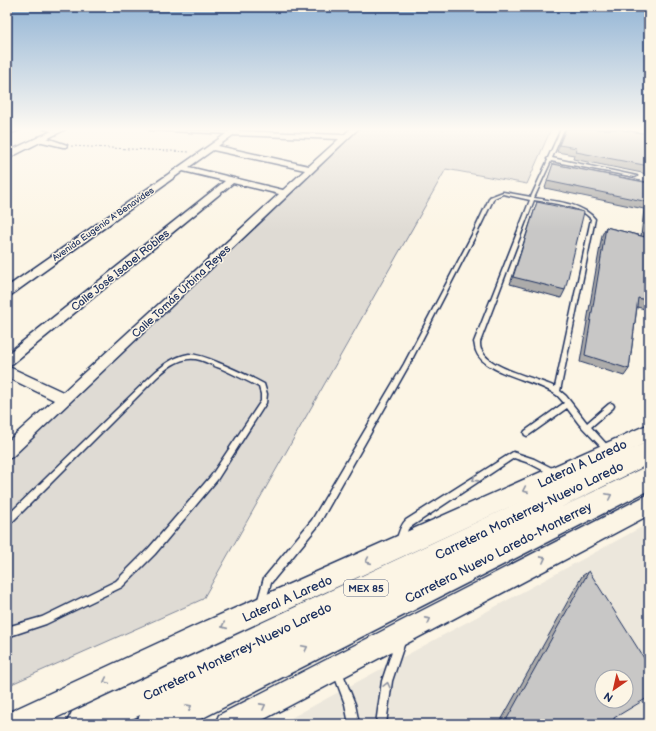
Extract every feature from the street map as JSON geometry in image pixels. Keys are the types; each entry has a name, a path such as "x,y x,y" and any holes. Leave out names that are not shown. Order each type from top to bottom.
{"highway":[{"name":"Carretera Monterrey-Nuevo Laredo","path":"84,724 565,482 615,459 649,452"},
{"name":"Carretera Nuevo Laredo-Monterrey","path":"154,724 649,476"}],"street":[{"name":"Avenida Eugenio A Benavides","path":"7,292 189,163"},
{"path":"278,163 310,169"},
{"name":"Calle Tomás Urbina Reyes","path":"7,452 316,163"},
{"path":"182,168 286,193"},
{"name":"Calle José Isabel Robles","path":"7,361 232,180"},
{"path":"7,371 65,399"},
{"name":"Lateral A Laredo","path":"615,459 649,432"},
{"name":"Lateral A Laredo","path":"14,724 259,610 397,548 565,482"},
{"path":"228,724 649,504"}],"lane":[{"path":"547,163 477,342 476,349 480,355 497,367 557,391 615,459"},
{"path":"570,163 635,176"},
{"path":"259,610 267,581 315,522 406,365 476,231 492,197 503,193 583,210 592,216 593,219 557,391"},
{"path":"7,521 156,374 169,364 182,358 197,357 262,386 264,401 214,478 152,551 119,584 43,621 7,632"},
{"path":"527,433 567,404"},
{"path":"587,427 611,406"},
{"path":"397,548 405,527 409,523 513,455 531,461 565,482"},
{"path":"381,724 387,681 402,634"},
{"path":"336,667 350,704 354,724"}],"shaded area":[{"path":"322,163 536,163 527,184 446,169 203,599 7,686 7,456"},
{"path":"649,523 649,724 280,724"}],"building":[{"path":"634,163 649,163 649,166"},
{"path":"553,164 649,183 649,301 638,298 629,369 585,355 606,227 645,237 648,202 547,181"},
{"path":"537,202 584,212 565,290 513,277"},
{"path":"589,571 649,666 649,697 634,706 634,669 594,669 594,709 629,709 614,718 613,724 504,724"}]}
